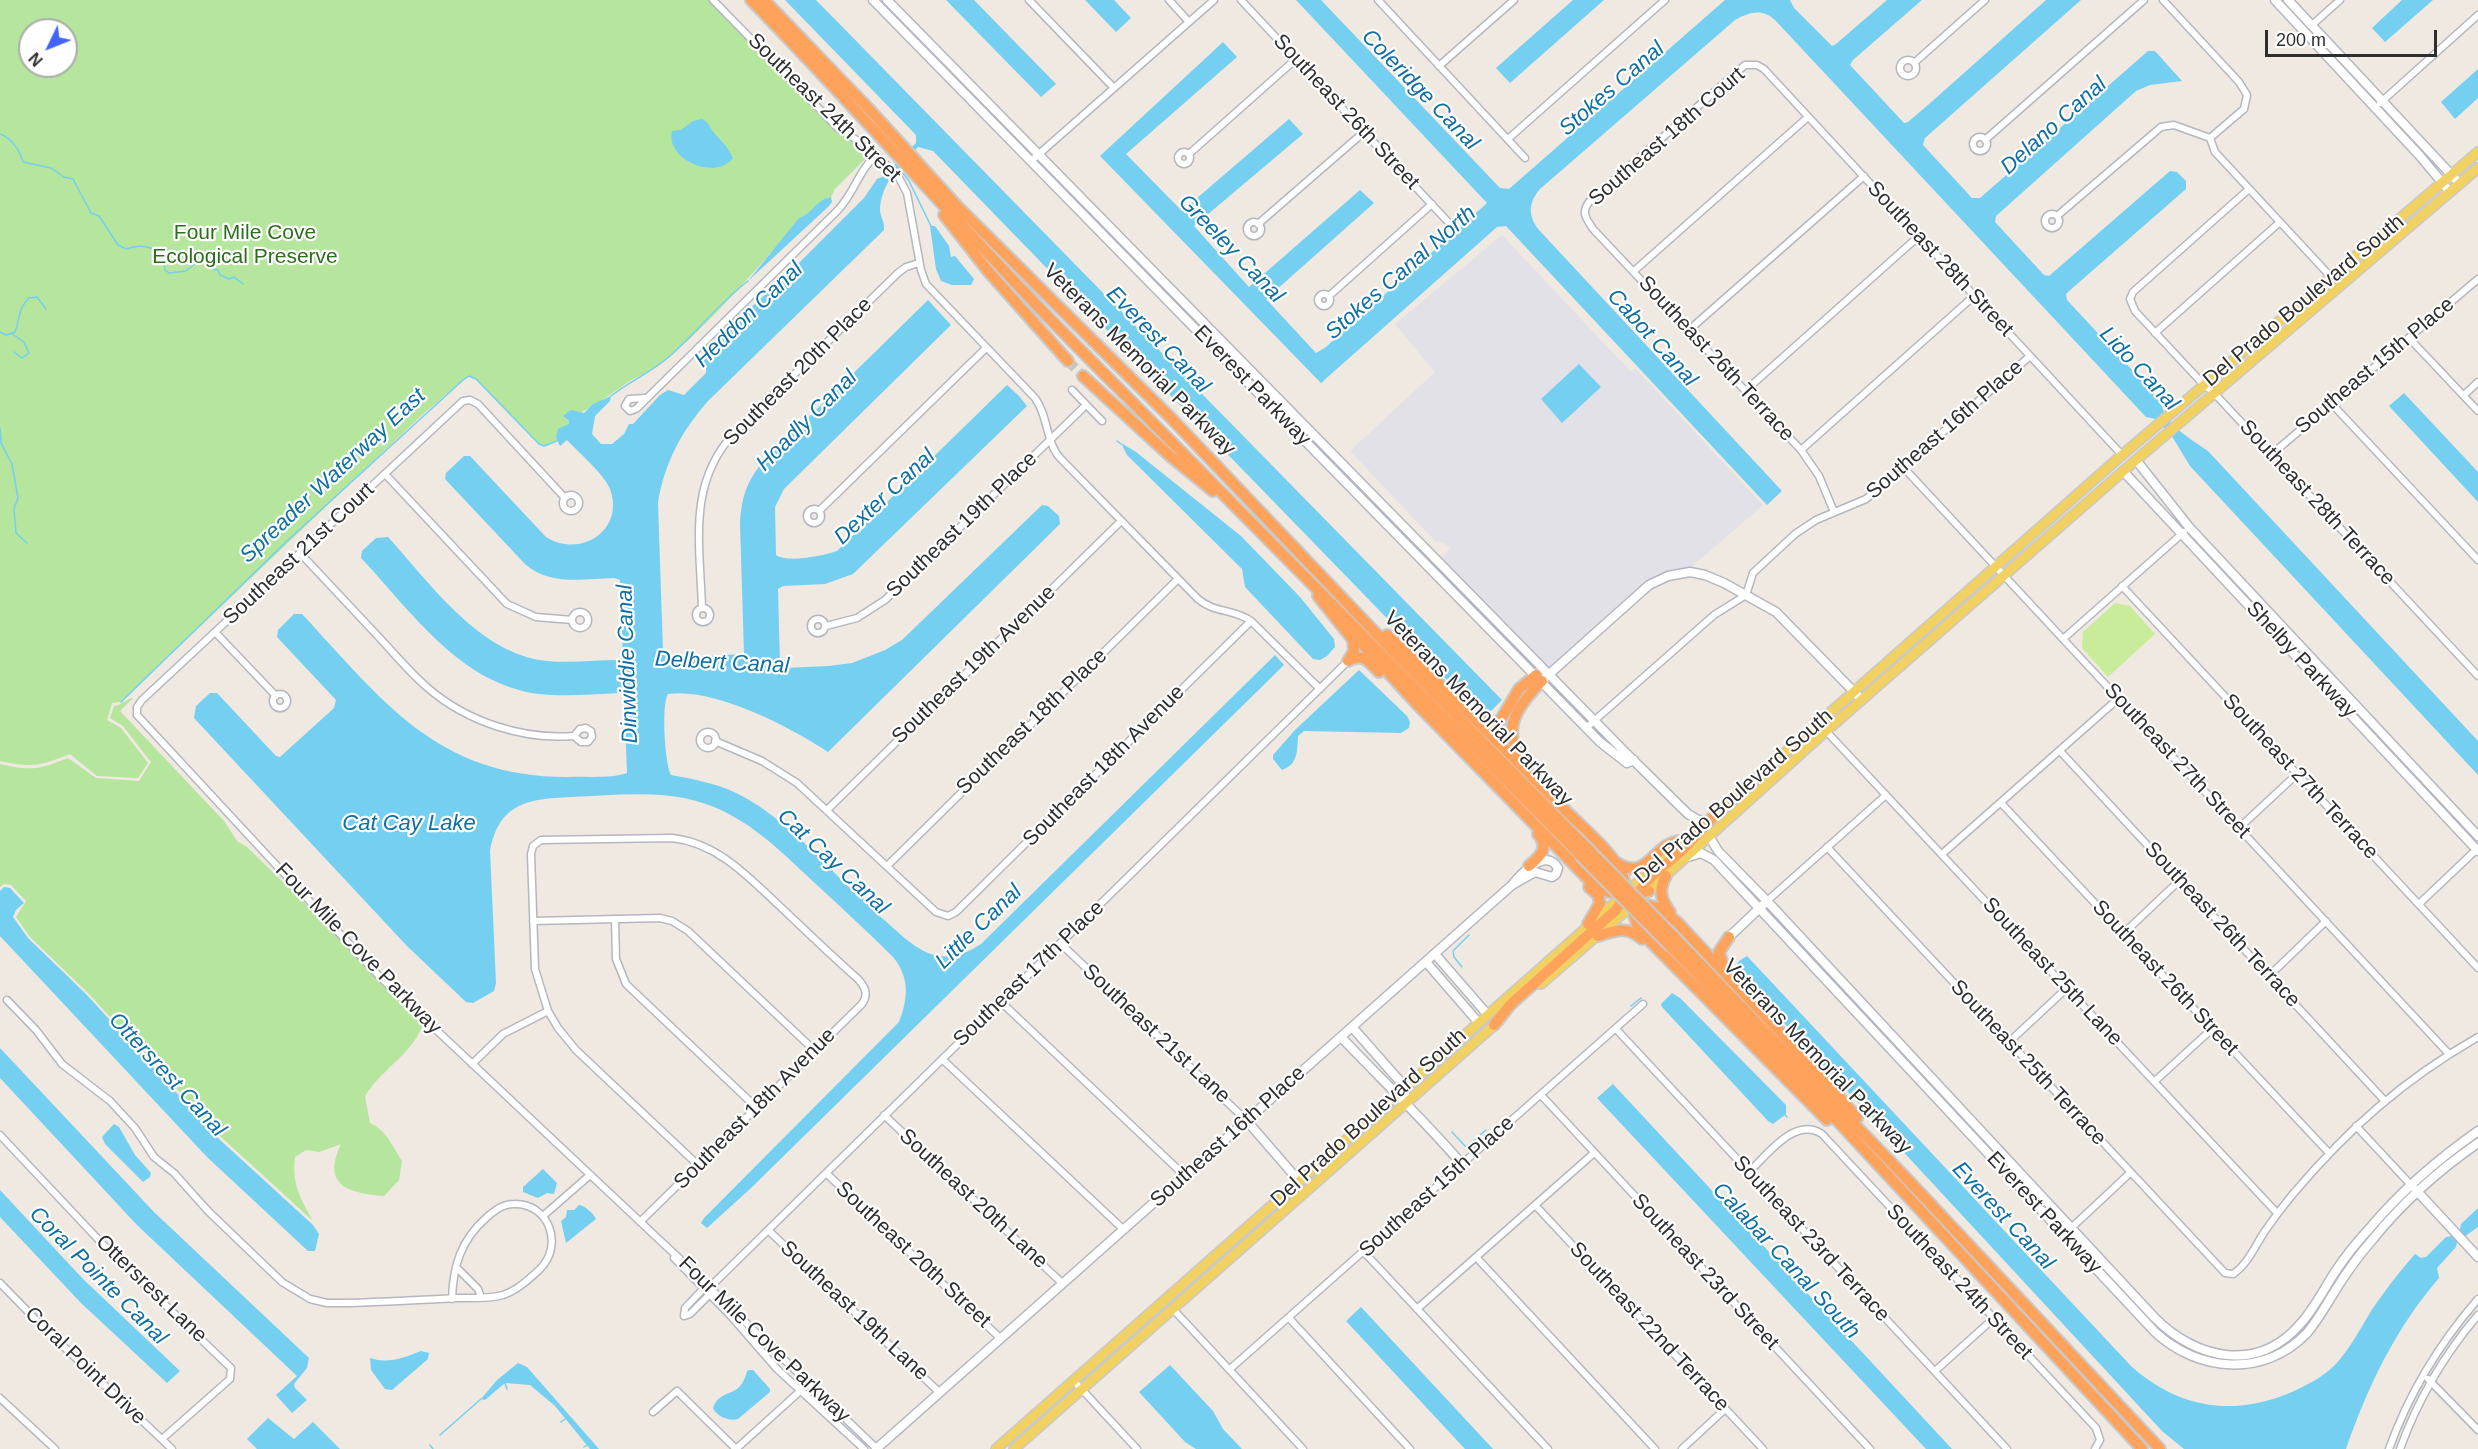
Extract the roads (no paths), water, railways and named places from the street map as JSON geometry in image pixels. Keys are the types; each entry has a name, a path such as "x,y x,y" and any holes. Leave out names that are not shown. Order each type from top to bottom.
{"highway":[{"name":"Veterans Memorial Parkway","path":"751,0 900,150"},
{"name":"Veterans Memorial Parkway","path":"764,0 1020,287 1580,856 1674,944 1909,1181 2160,1449"},
{"name":"Veterans Memorial Parkway","path":"911,163 974,254 1068,361"},
{"name":"Veterans Memorial Parkway","path":"911,163 1153,400 1329,583 1580,856"},
{"name":"Veterans Memorial Parkway","path":"1083,376 1169,455 1261,533"},
{"path":"1299,571 1353,640 1354,651 1348,661"},
{"path":"1329,583 1485,723 1493,724 1503,718 1518,689 1542,677"},
{"path":"1317,593 1465,753 1551,841 1560,856 1599,898 1598,910 1588,924"},
{"path":"1348,661 1357,656 1366,659 1425,720 1465,753"},
{"path":"1542,677 1515,714 1512,732 1515,744 1523,761 1582,821 1591,837"},
{"path":"1442,686 1614,860 1626,868 1639,868 1668,845 1684,840"},
{"path":"1500,788 1513,809 1543,841 1542,854 1529,866"},
{"path":"1711,818 1692,841 1642,885 1635,900 1635,916 1640,930 1921,1213"},
{"path":"1551,841 1580,856 1600,889 1659,908 1677,922"},
{"path":"1580,856 1587,873 1597,870 1605,859 1600,846"},
{"path":"1494,1025 1511,1004 1611,915 1621,897 1622,874 1614,860"},
{"path":"1666,876 1660,887 1663,901 1677,922 1827,1082 1909,1181"},
{"path":"1635,900 1649,891"},
{"path":"1669,961 1652,938 1653,931 1666,923 1686,932"},
{"path":"1599,936 1618,930 1630,930 1669,961"},
{"path":"1694,941 1713,946 1729,937"},
{"path":"1728,976 1718,955 1729,937"},
{"name":"Veterans Memorial Parkway","path":"1674,944 2142,1449"}],"main road":[{"name":"Del Prado Boulevard South","path":"996,1449 2122,455 2478,152"},
{"name":"Del Prado Boulevard South","path":"1649,891 1826,730 2181,421 2478,168"},
{"path":"2314,309 2329,289 2331,277"},
{"path":"2123,471 2132,455 2148,440 2153,428"},
{"path":"2090,500 2096,488 2115,471 2122,455"},
{"name":"Del Prado Boulevard South","path":"1014,1449 1494,1025 1599,936 1635,900"},
{"path":"1262,1230 1273,1213 1294,1195 1299,1186 1299,1180"},
{"path":"1173,1309 1176,1298 1202,1273 1212,1258"}],"street":[{"name":"Southeast 24th Street","path":"713,0 839,129 877,154 893,170 907,194 919,263"},
{"name":"Everest Parkway","path":"873,0 1031,161 1198,324 1327,455 1542,677 1600,742 1627,763 1634,760"},
{"name":"Everest Parkway","path":"887,0 1038,154 1198,324"},
{"path":"1029,0 1114,88"},
{"path":"1169,0 1189,22"},
{"path":"1031,161 1214,0"},
{"name":"Southeast 26th Street","path":"1241,0 1450,224"},
{"path":"1378,0 1525,158"},
{"path":"1439,66 1514,0"},
{"path":"1508,139 1665,0"},
{"path":"1914,63 1985,0"},
{"path":"1985,140 2144,0"},
{"path":"2163,0 2239,82 2247,96 2244,108 2210,138"},
{"path":"2275,0 2304,32 2460,184"},
{"path":"2288,0 2312,25 2451,192"},
{"path":"2304,32 2340,0"},
{"path":"2379,104 2478,15"},
{"path":"900,27 907,20"},
{"path":"1189,154 1296,59"},
{"name":"Southeast 28th Street","path":"1757,64 2122,455"},
{"name":"Southeast 18th Court","path":"1584,216 1584,209 1589,202 1740,69 1745,65 1757,64"},
{"path":"1634,271 1808,117"},
{"path":"2057,216 2161,127 2174,125 2210,138"},
{"path":"1258,224 1364,132"},
{"path":"2210,138 2215,152 2331,277"},
{"path":"645,398 837,211 851,195 862,169 877,154"},
{"path":"1689,330 1864,176"},
{"name":"Southeast 28th Terrace","path":"2249,189 2133,292 2130,299 2135,311 2272,454 2478,676"},
{"path":"1329,296 1432,204"},
{"name":"Southeast 26th Terrace","path":"1584,216 1593,229 1801,450 1820,476 1834,512"},
{"path":"2155,333 2280,222"},
{"path":"1745,391 1919,236"},
{"path":"919,263 931,291 1038,401 1044,413 1054,452 1205,605 1239,614 1251,621 1320,689"},
{"name":"Southeast 20th Place","path":"702,608 699,507 704,484 714,458 735,432 898,273 906,267 919,263"},
{"name":"Southeast 15th Place","path":"2272,454 2478,279"},
{"path":"1801,450 1974,296"},
{"path":"2409,338 2478,411"},
{"path":"819,512 986,348"},
{"name":"Southeast 16th Place","path":"1746,595 1753,573 1757,568 1802,528 1866,499 2030,356"},
{"path":"2464,395 2478,382"},
{"path":"1072,390 1102,420"},
{"name":"Southeast 21st Court","path":"136,712 140,702 454,409 467,400 478,404 565,498"},
{"path":"2331,403 2478,560"},
{"name":"Southeast 19th Place","path":"826,626 857,618 885,600 1086,405"},
{"name":"Shelby Parkway","path":"2136,460 2186,530 2478,850"},
{"name":"Southeast 27th Street","path":"1904,468 2449,1054"},
{"name":"Shelby Parkway","path":"2123,471 2186,530 2478,836"},
{"path":"385,474 507,604 536,617 572,620"},
{"name":"Southeast 19th Avenue","path":"827,810 1121,521"},
{"path":"2063,639 2186,530"},
{"path":"300,553 415,675 443,700 471,716 504,728 541,735 574,736"},
{"path":"1542,677 1648,585 1674,574 1698,573 1717,580 1776,612 1862,700"},
{"name":"Southeast 18th Place","path":"887,866 1178,579"},
{"name":"Southeast 27th Terrace","path":"2122,586 2478,968"},
{"path":"1586,728 1714,615 1746,595"},
{"name":"Southeast 18th Avenue","path":"887,866 939,914 948,916 956,912 1251,621"},
{"path":"215,632 276,696"},
{"name":"Southeast 17th Place","path":"709,1289 1348,661"},
{"name":"Everest Parkway","path":"1542,677 1595,721 1688,814 1698,820 1711,818"},
{"path":"1942,854 2119,699"},
{"name":"Four Mile Cove Parkway","path":"136,712 141,721 374,970 877,1449"},
{"name":"Southeast 25th Lane","path":"1826,730 2277,1213"},
{"path":"715,741 774,768 801,787 887,866"},
{"name":"Southeast 26th Terrace","path":"2060,751 2384,1100"},
{"path":"2239,828 2297,774"},
{"path":"1729,937 1886,795"},
{"name":"Southeast 26th Street","path":"2001,803 2329,1153"},
{"name":"Everest Parkway","path":"1709,836 1718,851 1764,904 1901,1052 2064,1235 2164,1340 2185,1354 2201,1361 2241,1365 2273,1356 2301,1338 2373,1239 2414,1189"},
{"name":"Southeast 18th Avenue","path":"533,921 531,857 535,844 545,840 678,838 705,847 740,868 858,979 866,993 862,1004 640,1222"},
{"name":"Southeast 25th Terrace","path":"1827,847 2219,1268 2232,1274 2242,1268 2277,1213"},
{"path":"2419,904 2478,850"},
{"name":"Everest Parkway","path":"1688,857 1701,853 1711,857 1764,904"},
{"name":"Southeast 16th Place","path":"877,1449 1512,885 1531,873 1538,872 1549,878 1558,871 1557,866 1550,861 1529,866"},
{"path":"1512,885 1529,866"},
{"path":"2123,934 2180,880"},
{"path":"698,1165 578,1052 558,1028 548,1011 536,979 533,921 660,918 679,925 814,1050"},
{"path":"615,919 616,959 626,984 757,1108"},
{"path":"2269,976 2326,921"},
{"name":"Southeast 21st Lane","path":"1060,943 1247,1121 1299,1180"},
{"path":"1435,954 1487,1014"},
{"path":"1426,962 1478,1022"},
{"path":"2009,1042 2067,988"},
{"path":"8,1000 36,1030 64,1066 108,1099 137,1130 154,1157 174,1173 210,1213 292,1290 305,1297 327,1303 452,1299 498,1296 515,1290 547,1261 552,1251 553,1239 543,1216 522,1205 511,1204 499,1207 468,1236 460,1251 452,1299"},
{"path":"1000,1001 1184,1175"},
{"name":"Southeast 15th Place","path":"1230,1370 1643,1004"},
{"path":"472,1064 503,1034 548,1011"},
{"path":"1352,1027 1405,1087 1407,1102"},
{"name":"Southeast 23rd Terrace","path":"1616,1029 2007,1449"},
{"path":"2154,1081 2212,1029"},
{"path":"1341,1037 1395,1095 1407,1102 1461,1163"},
{"path":"2277,1213 2329,1153 2384,1100 2449,1054 2478,1037"},
{"name":"Everest Parkway","path":"1901,1052 2072,1228 2167,1330 2181,1340 2205,1351 2233,1355 2255,1352 2270,1347 2296,1329 2336,1270 2367,1230 2414,1189"},
{"path":"942,1059 1124,1230"},
{"name":"Southeast 23rd Street","path":"1541,1095 1865,1447"},
{"name":"Southeast 20th Lane","path":"884,1115 1062,1283"},
{"path":"2356,1126 2478,1257"},
{"name":"Southeast 24th Street","path":"1749,1172 1792,1133 1801,1129 1811,1129 1822,1134 2096,1428 2100,1440 2095,1449"},
{"path":"2414,1189 2443,1157 2478,1131"},
{"name":"Ottersrest Lane","path":"0,1135 112,1254 231,1368 230,1378 162,1439"},
{"path":"2414,1189 2478,1143"},
{"path":"1417,1309 1594,1153"},
{"name":"Southeast 20th Street","path":"826,1173 1000,1338"},
{"path":"2064,1235 2130,1173"},
{"path":"543,1216 590,1175"},
{"name":"Southeast 22nd Terrace","path":"1535,1205 1763,1449"},
{"name":"Southeast 19th Lane","path":"768,1230 939,1392"},
{"path":"1364,1252 1548,1449"},
{"path":"1476,1257 1655,1449"},
{"path":"456,1267 478,1289 481,1297"},
{"name":"Coral Point Drive","path":"0,1283 43,1328 172,1449"},
{"name":"Four Mile Cove Parkway","path":"709,1289 777,1369 864,1449"},
{"path":"2389,1449 2403,1413 2423,1374 2448,1336 2478,1299"},
{"path":"2315,1303 2324,1309"},
{"path":"2400,1449 2412,1417 2431,1381 2456,1342 2478,1315 2470,1308"},
{"path":"1173,1309 1303,1449"},
{"path":"1289,1318 1410,1449"},
{"path":"1935,1371 1993,1319"},
{"path":"2423,1374 2478,1430"},
{"path":"1073,1380 1137,1449"},
{"path":"653,1412 677,1391 736,1449 808,1384"},
{"path":"0,1398 55,1449"},
{"path":"1682,1449 1725,1409"}],"water":[{"path":"785,0 816,0 1502,700 1486,716 1481,715 933,151 918,147 899,167 885,189 880,210 884,230 708,401 682,436 665,474 658,502 663,652 669,658 744,654 740,524 743,499 748,485 761,464 928,300 951,325 784,489 775,507 776,555 796,559 837,551 1007,385 1027,406 853,574 825,584 783,586 778,589 780,665 785,668 852,663 885,650 902,640 1042,505 1048,506 1059,516 1060,524 828,752 794,731 729,703 686,693 668,694 665,709 665,734 671,775 719,786 751,801 782,823 851,889 862,896 878,915 912,944 933,954 955,956 981,944 1275,655 1284,665 750,1189 707,1228 701,1223 704,1218 899,1022 906,989 903,974 894,958 773,844 723,811 704,803 670,796 627,794 555,798 529,802 508,813 494,835 490,851 496,983 494,991 473,1003 466,1002 407,946 194,718 196,706 210,693 217,693 276,756 280,757 334,708 336,700 277,637 278,630 294,614 302,614 387,704 416,728 447,748 482,764 522,774 597,777 627,773 624,696 620,693 539,694 511,688 485,676 461,661 419,622 361,558 362,551 376,538 388,537 455,611 494,642 516,653 539,660 558,662 617,660 623,657 620,580 614,578 567,580 545,576 535,571 525,564 445,479 446,473 464,456 470,456 546,537 559,543 573,545 597,537 606,528 611,517 613,504 610,489 597,470 567,440 560,446 556,438 558,429 569,424 563,416 571,410 584,413 593,404 611,396 610,401 595,416 592,434 601,444 612,444 624,434 629,424 633,424 660,395 668,390 684,395 706,373 706,365 702,361 715,340 787,275 864,198 877,179 882,177 916,143 916,135"},
{"path":"946,0 974,0 1056,84 1041,97"},
{"path":"1085,0 1114,0 1131,18 1116,32"},
{"path":"1296,0 1321,0 1500,188 1509,189 1725,0 1790,0 1794,8 1832,46 1887,0 1922,0 1850,65 1904,123 1928,105 2046,0 2081,0 1925,138 1923,145 1972,198 1980,198 2148,51 2155,51 2182,81 2150,85 2136,91 1996,216 1995,222 2044,275 2049,276 2170,171 2177,172 2186,181 2186,189 2068,292 2067,300 2160,400 2172,423 2208,451 2478,741 2478,775 2190,466 2173,438 2156,419 2146,417 1775,20 1765,14 1750,13 1735,20 1540,189 1533,199 1531,215 1539,230 1782,491 1767,505 1506,226 1497,227 1321,383 1100,156 1223,42 1237,57 1126,154 1182,211 1289,119 1303,134 1194,226 1249,287 1360,190 1374,203 1266,299 1316,353 1326,347 1487,203"},
{"path":"1573,0 1604,0 1510,83 1496,68"},
{"path":"2402,0 2433,0 2385,42 2372,28"},
{"path":"2478,69 2478,98 2455,119 2441,102"},
{"path":"702,119 725,145 733,158 725,165 715,168 704,167 694,164 676,151 672,141 672,131 681,130 693,121"},
{"path":"831,197 832,202 828,207 748,281 799,218 826,198"},
{"path":"930,226 935,226 949,246 951,257 955,256 974,279 971,285 952,285 941,281 936,269"},
{"path":"1579,364 1601,387 1562,423 1541,399"},
{"path":"2404,393 2478,472 2478,502 2389,406"},
{"path":"1121,443 1136,452 1241,536 1300,597 1334,639 1335,647 1327,656 1320,660 1313,659 1245,587 1242,569 1127,455"},
{"path":"1359,670 1407,716 1410,722 1409,728 1401,733 1304,731 1298,736 1294,761 1282,770 1273,759 1273,755 1295,730"},
{"path":"4,887 10,888 24,903 16,910 13,917 28,938 86,994 218,1138 313,1225 319,1234 315,1251 308,1251 207,1157 0,936 0,891"},
{"path":"1747,956 2131,1366 2168,1392 2188,1400 2228,1406 2249,1405 2292,1392 2315,1380 2340,1359 2378,1301 2415,1254 2421,1258 2426,1257 2446,1237 2452,1236 2460,1229 2461,1224 2478,1208 2478,1227 2457,1242 2456,1247 2437,1268 2439,1278 2409,1317 2384,1359 2346,1449 2184,1449 2162,1431 1734,969 1739,961"},
{"path":"1672,993 1680,998 1786,1105 1786,1114 1773,1124 1768,1121 1662,1007 1661,1004"},
{"path":"0,1048 154,1212 309,1358 307,1368 294,1384 307,1400 292,1413 276,1395 297,1376 137,1225 0,1078"},
{"path":"1613,1084 1952,1449 1926,1449 1597,1098"},
{"path":"114,1124 119,1127 135,1155 151,1173 150,1177 143,1182 105,1144 102,1137"},
{"path":"543,1169 557,1183 554,1194 547,1193 538,1198 523,1192 523,1187"},
{"path":"0,1190 83,1279 180,1371 167,1383 81,1303 0,1217"},
{"path":"579,1205 589,1210 596,1219 566,1243 561,1221 566,1217 567,1210 574,1210"},
{"path":"1361,1307 1493,1449 1465,1449 1346,1321"},
{"path":"421,1351 429,1353 428,1359 392,1390 385,1389 371,1370 370,1358 390,1360"},
{"path":"518,1363 527,1367 599,1449 590,1449 555,1406 530,1385 505,1383 485,1400 481,1399 497,1380"},
{"path":"1170,1365 1213,1411 1223,1429 1242,1449 1196,1449 1185,1442 1139,1392"},
{"path":"749,1370 753,1370 770,1389 770,1392 738,1419 731,1420 720,1416 713,1408 716,1401 740,1386"},
{"path":"268,1418 294,1439 313,1422 340,1449 257,1449 247,1439"}],"waterway":[{"path":"0,134 14,145 23,162 51,168 64,177 73,179 91,213 99,216 118,245 126,249 145,247 159,252 163,255 165,270 169,273 186,271 201,261 218,270 220,275 229,279 234,277 243,284"},
{"path":"898,167 909,181 931,226"},
{"name":"Spreader Waterway East","path":"611,396 670,356 748,281"},
{"path":"0,332 6,335 15,332 21,310 29,298 37,297 46,309"},
{"path":"11,333 24,342 29,353 22,358 14,352"},
{"name":"Spreader Waterway East","path":"121,702 287,541 469,376 476,379 539,444 544,446 557,441"},
{"path":"0,428 1,443 12,464 18,498 14,509 16,533 27,543"},
{"path":"1117,441 1121,444"},
{"path":"1462,967 1454,957 1453,951 1469,935"},
{"path":"1631,1006 1641,998"},
{"path":"1452,1132 1466,1147 1486,1130"},
{"path":"505,1383 507,1389"},
{"path":"440,1435 481,1399"},
{"path":"561,1422 565,1419"},
{"path":"430,1445 433,1449"}],"tunnel":[{"path":"1068,361 1083,376"}],"water label":[{"name":"Stokes Canal","path":"1612,89"},
{"name":"Coleridge Canal","path":"1420,90"},
{"name":"Delano Canal","path":"2054,126"},
{"name":"Greeley Canal","path":"1231,249"},
{"name":"Stokes Canal North","path":"1401,273"},
{"name":"Heddon Canal","path":"749,315"},
{"name":"Cabot Canal","path":"1652,338"},
{"name":"Everest Canal","path":"1158,340"},
{"name":"Lido Canal","path":"2139,369"},
{"name":"Hoadly Canal","path":"807,421"},
{"name":"Dexter Canal","path":"885,497"},
{"name":"Delbert Canal","path":"722,663"},
{"name":"Dinwiddie Canal","path":"628,664"},
{"name":"Cat Cay Lake","path":"409,824"},
{"name":"Cat Cay Canal","path":"833,862"},
{"name":"Little Canal","path":"979,927"},
{"name":"Ottersrest Canal","path":"167,1075"},
{"name":"Everest Canal","path":"2003,1216"},
{"name":"Calabar Canal South","path":"1786,1261"},
{"name":"Coral Pointe Canal","path":"98,1276"}],"park label":[{"name":"Four Mile Cove Ecological Preserve","path":"245,245"}]}
